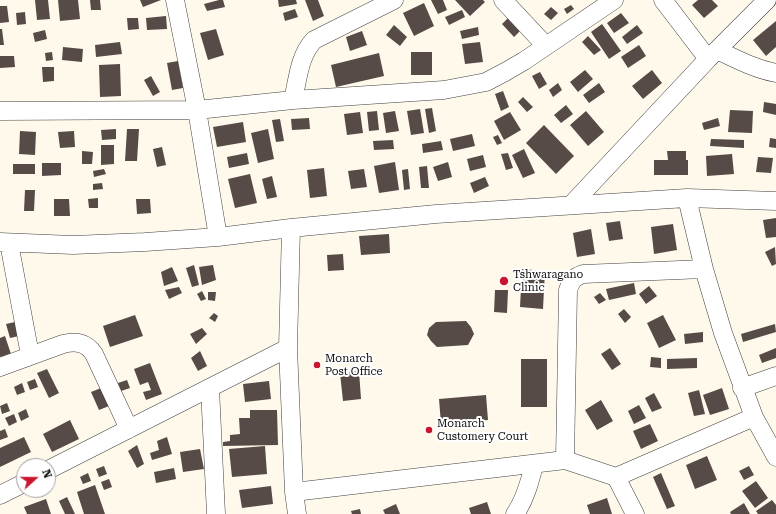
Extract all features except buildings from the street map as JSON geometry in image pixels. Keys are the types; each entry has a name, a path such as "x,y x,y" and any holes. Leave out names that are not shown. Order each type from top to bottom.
{"street":[{"path":"175,0 197,110 218,237"},
{"path":"293,100 302,58 314,40 394,0"},
{"path":"503,0 546,46"},
{"path":"0,111 197,110 293,100 444,90 463,87 486,82 524,61 614,0"},
{"path":"663,0 713,54 765,71 776,73"},
{"path":"572,204 713,54 767,0"},
{"path":"687,198 704,269 723,333 742,388 754,416 776,457"},
{"path":"30,355 4,243 73,245 146,242 218,237 291,228 436,214 572,204 687,198 776,201"},
{"path":"291,228 288,348 294,492 297,514"},
{"path":"565,460 568,290 573,279 583,274 704,269"},
{"path":"0,367 30,355 69,343 79,342 87,346 94,354 129,429"},
{"path":"56,466 288,348"},
{"path":"742,388 776,376"},
{"path":"210,388 216,514"},
{"path":"294,492 534,465 565,460 616,477 754,416"},
{"path":"515,514 520,508 529,485 534,465"},
{"path":"616,477 635,514"},
{"path":"0,495 16,486"}],"place":[{"name":"Tshwaragano Clinic","path":"504,281"},
{"name":"Monarch Post Office","path":"317,365"},
{"name":"Monarch Customery Court","path":"429,430"}]}
